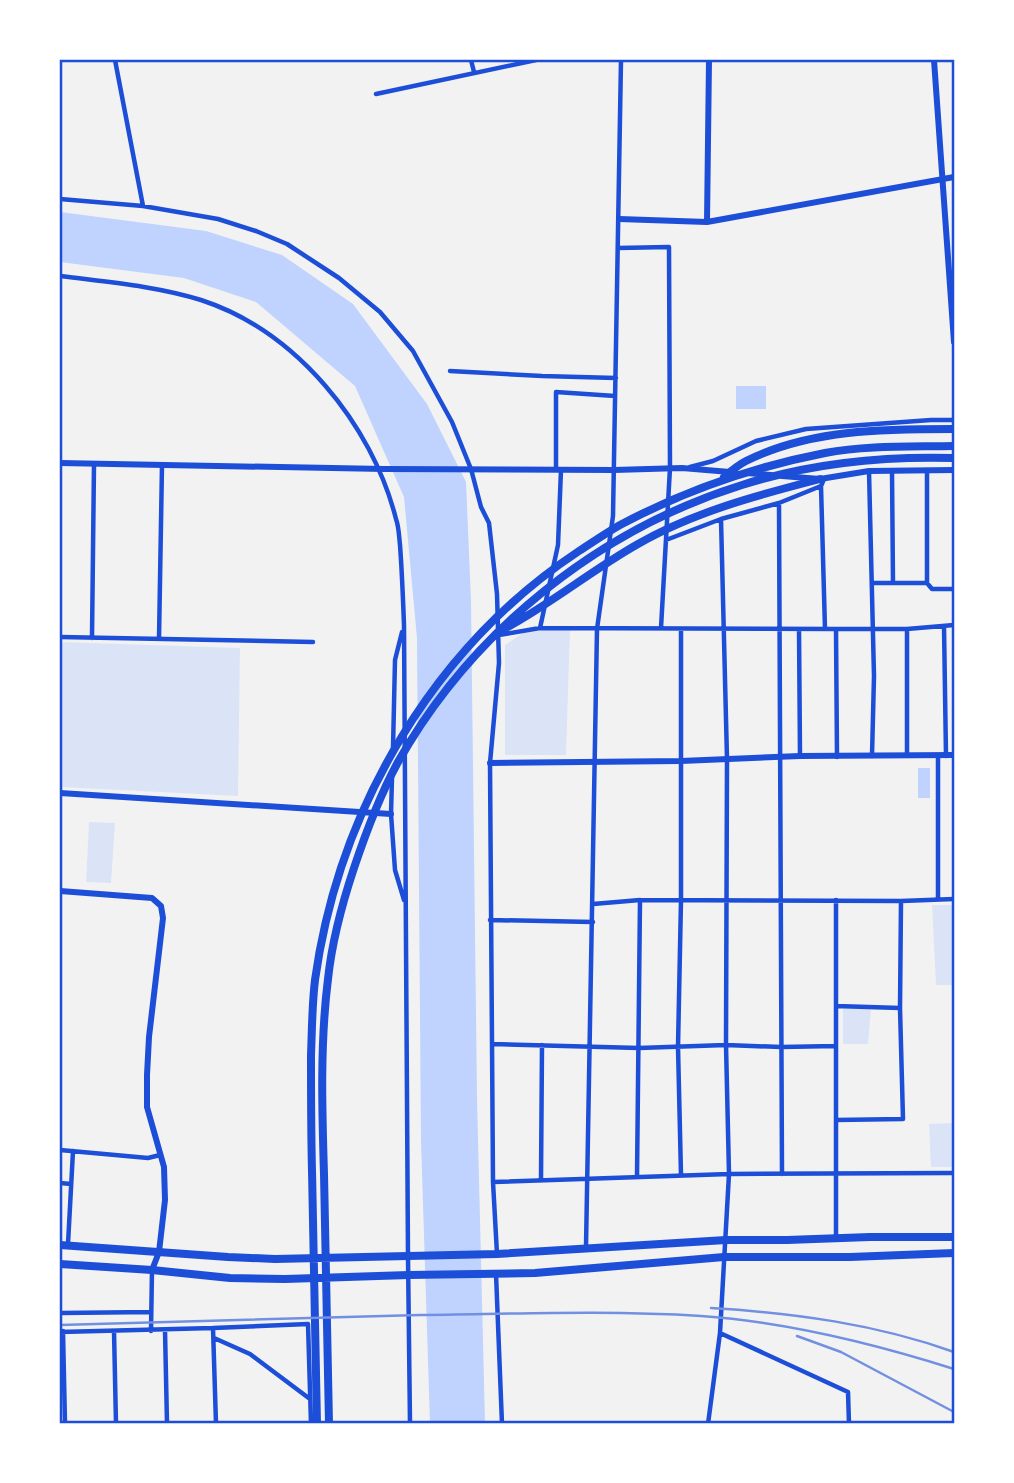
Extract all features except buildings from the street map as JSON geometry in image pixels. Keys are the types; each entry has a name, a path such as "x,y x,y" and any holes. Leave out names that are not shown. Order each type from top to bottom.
{"highway":[{"path":"716,482 745,462 808,439 896,429 954,429"},
{"path":"317,1423 310,1114 315,981 333,897 348,848 368,800 410,722 439,681 472,643 522,594 562,563 617,527 716,482 772,465 829,453 891,447 954,446"},
{"path":"329,1423 323,1125 323,1028 328,977 346,891 362,845 379,802 415,734 445,690 539,594 581,563 633,531 693,502 784,473 884,458 954,458"},
{"path":"497,634 638,544 702,514 754,497 822,481"},
{"path":"64,1245 275,1259 494,1254 726,1240 954,1237"},
{"path":"60,1264 258,1279 535,1273 723,1257 850,1257 954,1253"}],"street":[{"path":"115,60 142,206"},
{"path":"471,60 474,72"},
{"path":"376,94 536,60"},
{"path":"586,1249 597,629 613,516 621,60"},
{"path":"707,222 709,60"},
{"path":"934,60 954,342"},
{"path":"619,219 707,222 954,177"},
{"path":"60,199 142,206 218,219 256,230 287,244 340,278 380,312 413,351 452,422 489,523 497,594 499,663 489,763 494,1254"},
{"path":"618,248 669,247 670,468 661,628"},
{"path":"60,276 184,295 204,301 256,325 282,344 322,382 352,420 382,469 397,520 404,625 412,1257 409,1275 410,1423"},
{"path":"450,371 616,378"},
{"path":"540,628 558,545 556,392 615,396"},
{"path":"682,468 713,461 755,441 806,429 954,420"},
{"path":"60,463 382,469 682,468 822,481"},
{"path":"92,638 94,464"},
{"path":"159,639 162,465"},
{"path":"927,470 927,583 932,589 954,589"},
{"path":"666,540 721,519 779,503 822,481 869,471 954,470"},
{"path":"869,471 874,628 872,756"},
{"path":"892,471 893,583"},
{"path":"822,481 825,629"},
{"path":"779,503 782,1174"},
{"path":"708,1423 720,1333 729,1174 726,1045 727,759 721,519"},
{"path":"872,583 927,583"},
{"path":"404,625 395,660 391,814 395,870 406,905"},
{"path":"497,634 540,628 907,629 954,625"},
{"path":"938,899 944,626"},
{"path":"681,629 678,1047 681,1175"},
{"path":"799,629 800,756"},
{"path":"836,629 837,757"},
{"path":"907,629 907,755"},
{"path":"60,637 313,642"},
{"path":"489,763 954,755"},
{"path":"60,793 391,814"},
{"path":"60,891 152,898 161,906 163,918 149,1037 147,1107 164,1167 165,1200 159,1252 152,1270 151,1331"},
{"path":"593,904 640,900 954,899"},
{"path":"637,1177 640,900"},
{"path":"836,900 836,1238"},
{"path":"836,1120 903,1119 901,901"},
{"path":"491,920 593,922"},
{"path":"836,1006 900,1008"},
{"path":"492,1044 639,1048 726,1045 836,1046"},
{"path":"541,1179 542,1045"},
{"path":"60,1150 148,1158 161,1155"},
{"path":"64,1245 72,1151"},
{"path":"493,1182 681,1175 954,1172"},
{"path":"60,1183 71,1184"},
{"path":"494,1274 502,1423"},
{"path":"60,1313 151,1311"},
{"path":"65,1423 61,1331 151,1331 307,1324 311,1423"},
{"path":"213,1328 216,1423"},
{"path":"165,1330 167,1423"},
{"path":"114,1331 116,1423"},
{"path":"720,1333 848,1392 849,1423"},
{"path":"214,1338 250,1354 311,1400"}],"shaded area":[{"path":"570,630 566,755 505,755 505,645 523,633"},
{"path":"60,642 240,648 238,796 60,787"},
{"path":"89,822 115,823 111,883 86,882"},
{"path":"932,905 954,905 954,985 936,985"},
{"path":"843,1007 871,1008 868,1044 843,1044"},
{"path":"954,1123 954,1167 931,1167 929,1124"}],"water":[{"path":"60,212 206,231 282,255 353,304 427,404 466,482 471,601 477,1098 485,1423 430,1423 421,1141 417,638 404,497 355,386 256,302 184,278 60,262"},
{"path":"736,386 766,386 766,409 736,409"},
{"path":"918,768 930,768 930,798 918,798"}],"railway":[{"path":"711,1308 834,1321 895,1334 954,1352"},
{"path":"60,1325 420,1315 666,1314 733,1319 797,1329 861,1342 954,1369"},
{"path":"797,1336 841,1352 954,1412"}]}
